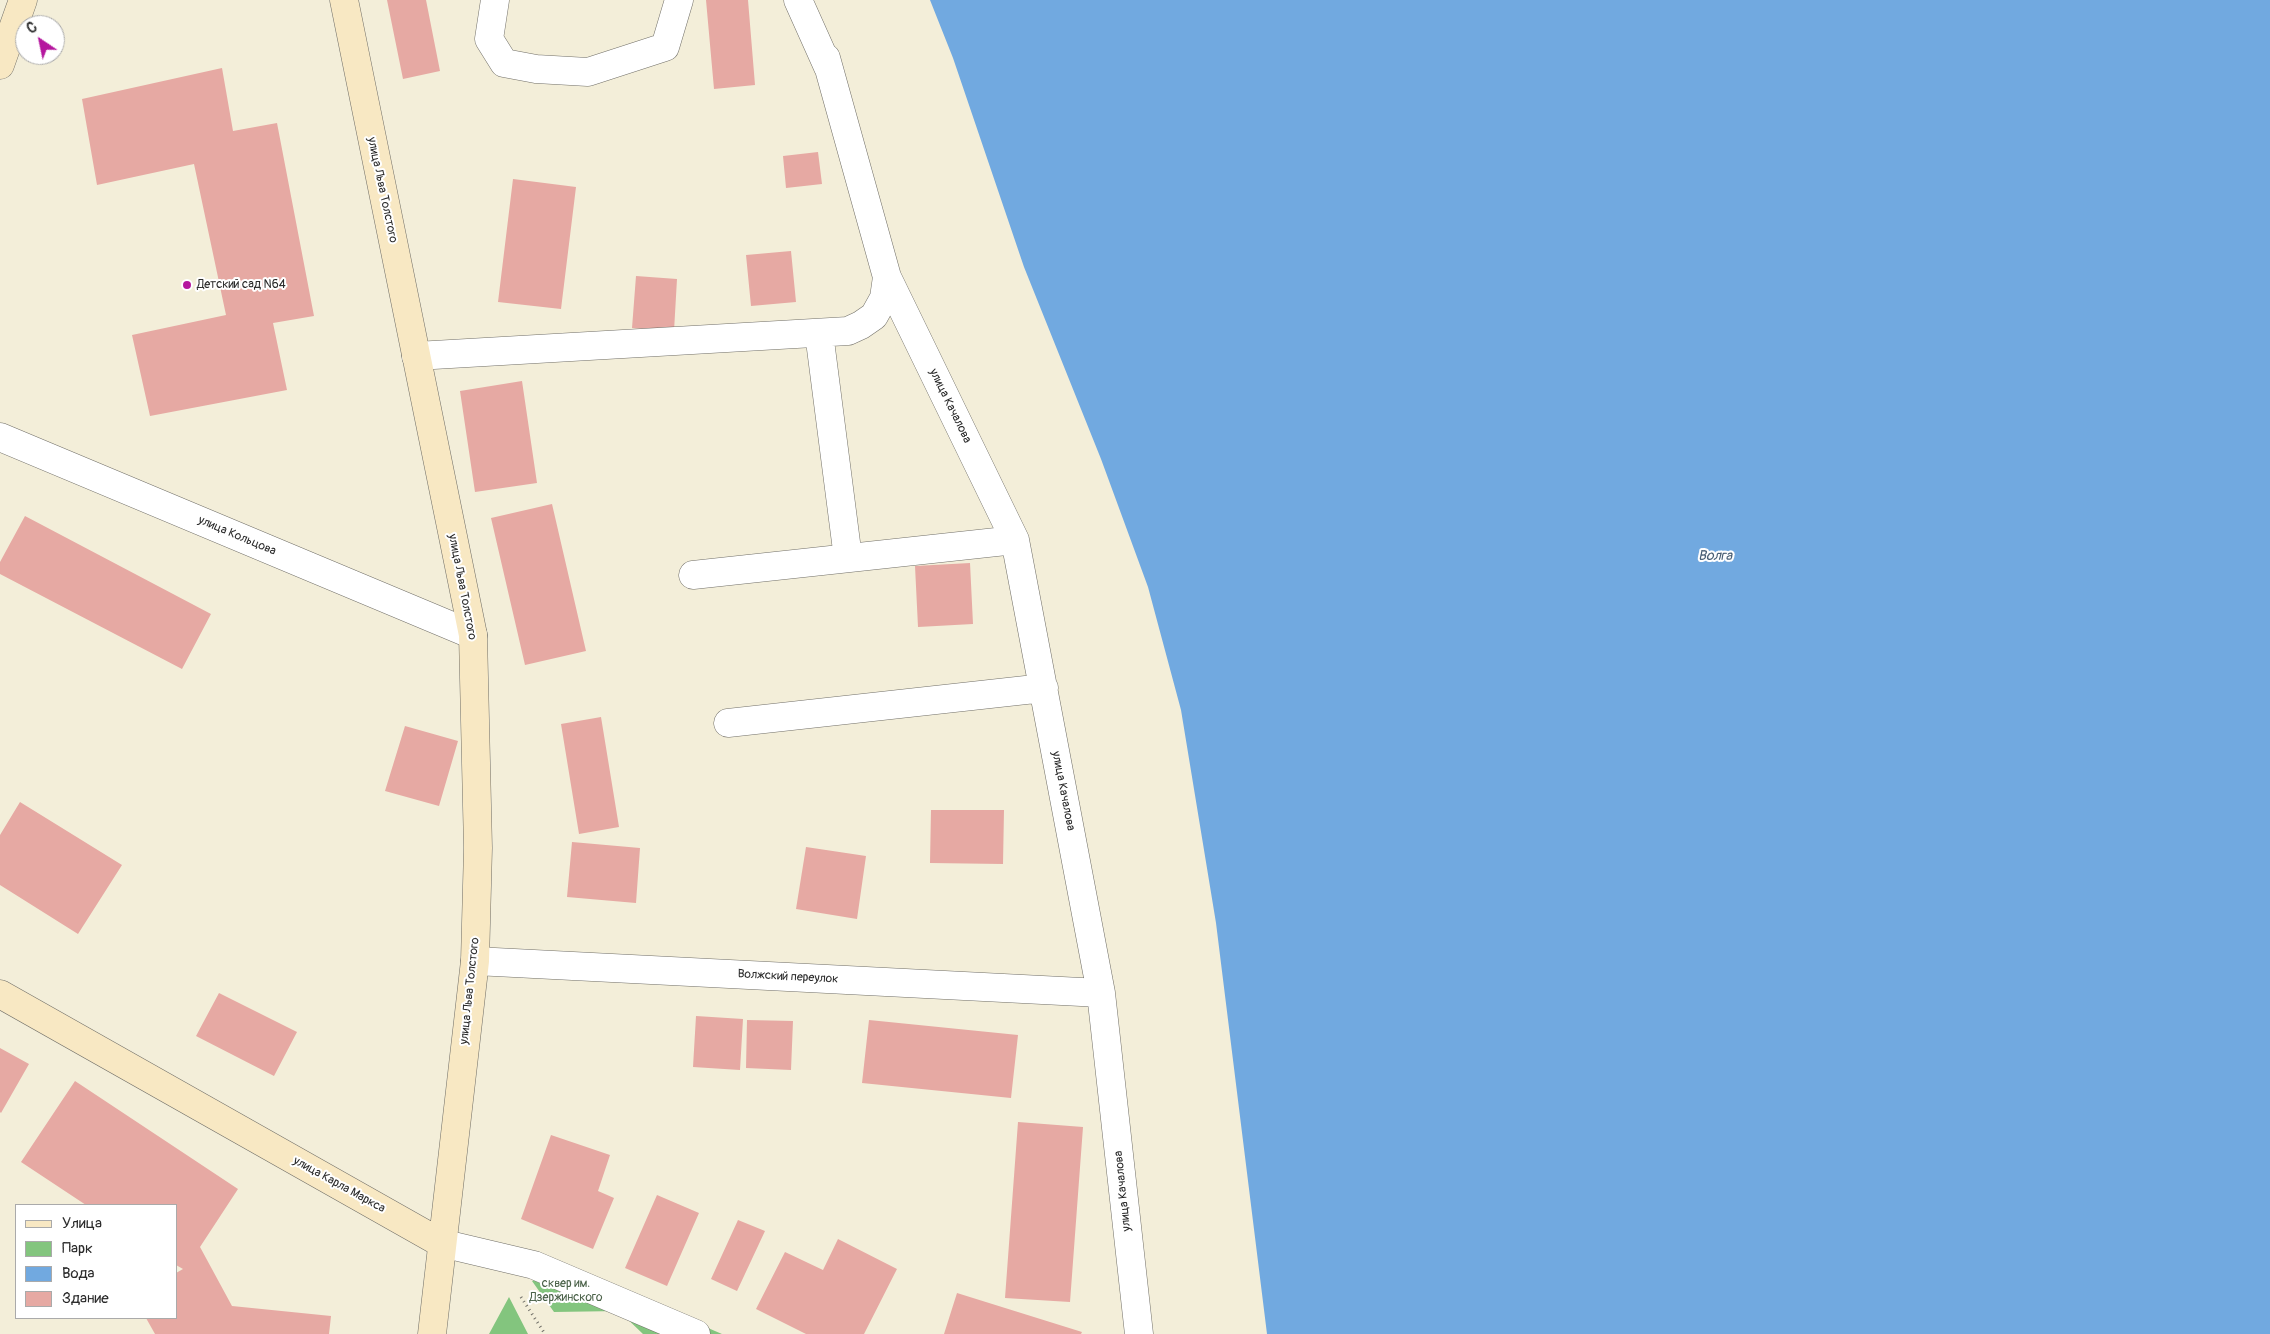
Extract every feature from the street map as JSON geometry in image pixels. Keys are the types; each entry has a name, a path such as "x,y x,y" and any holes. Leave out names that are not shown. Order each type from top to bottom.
{"main road":[{"name":"улица Льва Толстого","path":"344,0 473,635 478,848 474,961 432,1334"},
{"path":"0,65 19,2"},
{"name":"улица Карла Маркса","path":"0,994 441,1243"}],"street":[{"path":"495,0 489,39 504,64 536,69 588,72 665,47 679,0"},
{"name":"улица Качалова","path":"798,0 827,63 887,276 1015,540 1102,993 1139,1334"},
{"path":"416,356 848,331 874,316 884,298 887,276"},
{"path":"819,333 848,558"},
{"name":"улица Кольцова","path":"0,437 473,635"},
{"path":"693,575 1015,540"},
{"path":"728,723 1044,688"},
{"name":"Волжский переулок","path":"474,961 1102,993"},
{"name":"улица Карла Маркса","path":"441,1243 534,1265 696,1334"}],"green space":[{"name":"сквер им. Дзержинского","path":"563,1266 722,1334 643,1334 619,1311 554,1312 532,1281"},
{"path":"509,1297 528,1334 489,1334"}],"water":[{"name":"Волга","path":"930,0 2270,0 2270,1334 1267,1334 1216,923 1181,710 1148,587 1101,459 1024,267 953,58"}],"building":[{"path":"387,0 426,0 440,71 403,79"},
{"path":"706,0 748,0 755,85 714,89"},
{"name":"Детский сад N64","path":"222,68 233,131 277,123 314,316 273,323 287,390 150,416 132,335 226,315 194,164 97,185 82,99"},
{"path":"818,152 822,184 786,188 783,156"},
{"path":"513,179 576,187 561,309 498,302"},
{"path":"791,251 796,302 751,306 746,255"},
{"path":"636,276 677,279 674,331 632,328"},
{"path":"522,381 537,483 475,492 460,391"},
{"path":"552,504 586,651 525,665 491,518"},
{"path":"25,516 211,614 182,669 0,574 0,562"},
{"path":"970,563 973,624 918,627 915,566"},
{"path":"601,717 619,827 579,834 561,724"},
{"path":"405,726 458,741 439,806 385,791"},
{"path":"20,802 122,865 78,934 0,885 0,835"},
{"path":"931,810 1004,810 1003,864 930,863"},
{"path":"572,842 640,848 636,903 567,897"},
{"path":"806,847 866,856 857,919 796,909"},
{"path":"219,993 297,1032 274,1076 196,1036"},
{"path":"696,1016 743,1019 740,1070 693,1067"},
{"path":"747,1020 793,1021 791,1070 746,1068"},
{"path":"869,1020 1018,1035 1011,1098 862,1083"},
{"path":"0,1048 29,1064 1,1113 0,1112"},
{"path":"75,1081 238,1189 200,1247 232,1306 331,1316 329,1334 155,1334 147,1319 178,1319 178,1272 183,1269 178,1266 178,1204 84,1204 21,1162"},
{"path":"1018,1122 1083,1127 1070,1302 1005,1298"},
{"path":"551,1135 610,1155 598,1191 614,1198 593,1249 521,1219"},
{"path":"657,1195 699,1213 667,1286 625,1268"},
{"path":"738,1220 765,1231 737,1291 711,1279"},
{"path":"838,1239 897,1269 864,1334 806,1334 756,1309 785,1252 823,1270"},
{"path":"957,1293 1082,1332 1081,1334 944,1334"}],"place":[{"name":"Детский сад N64","path":"187,285"}]}
